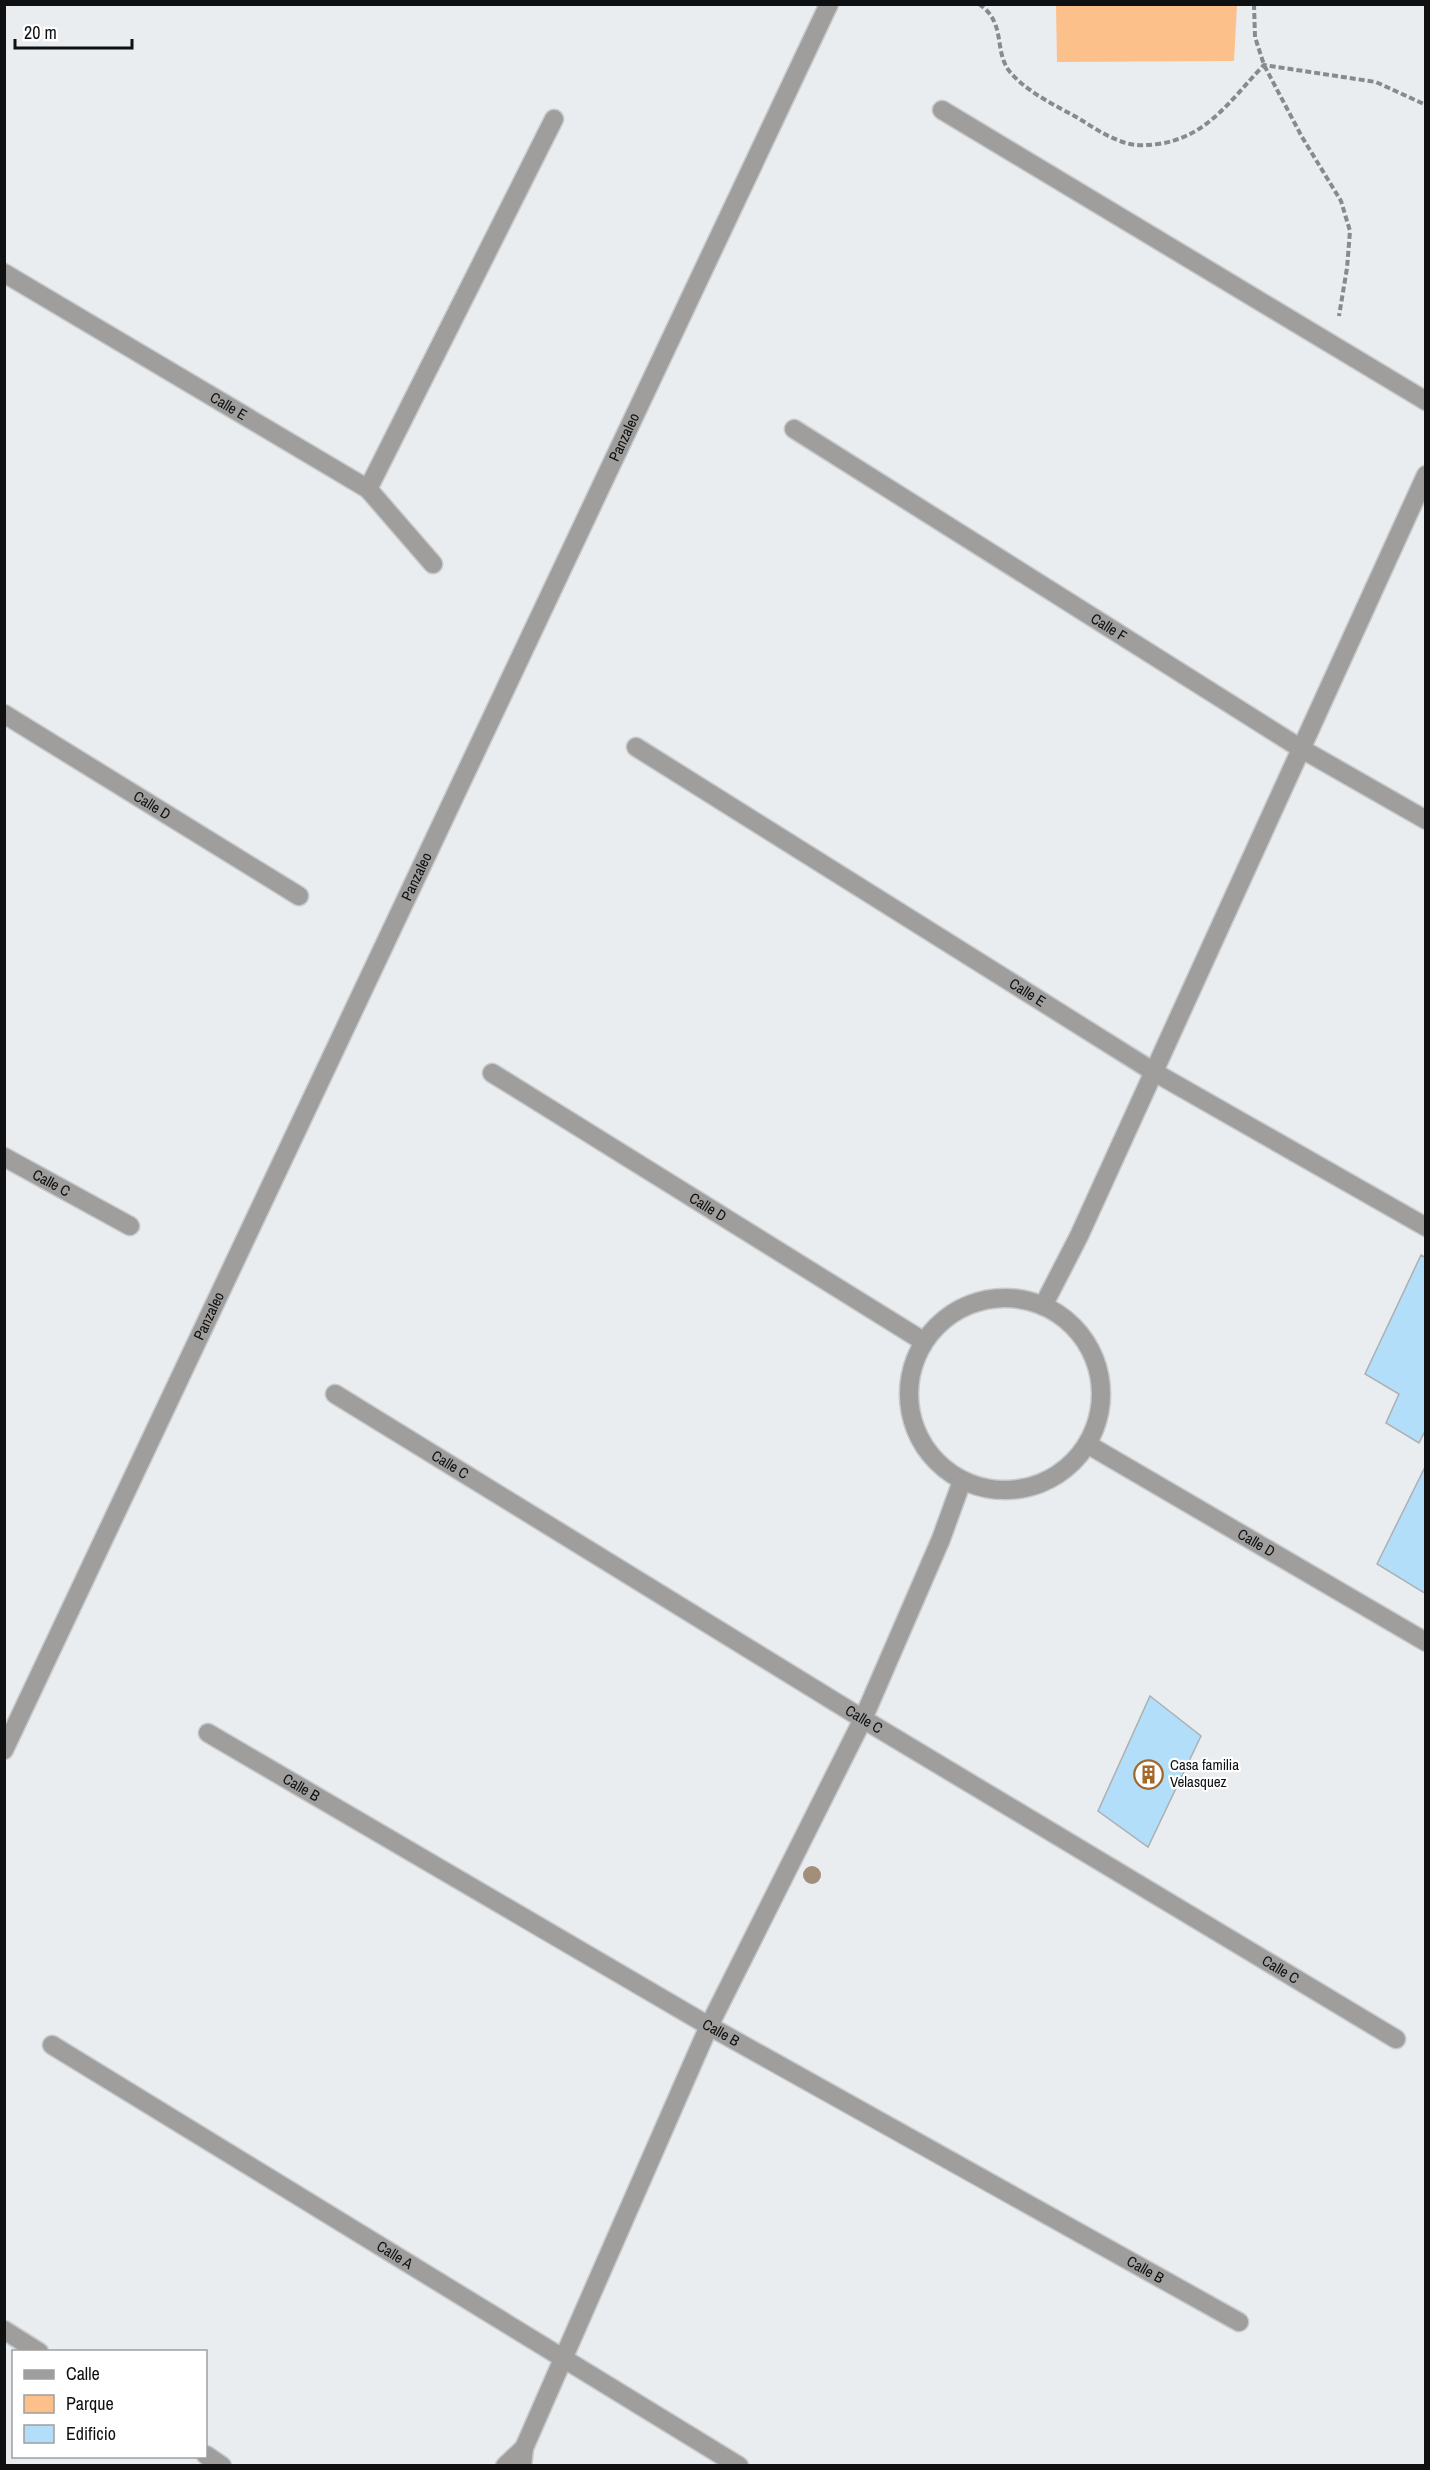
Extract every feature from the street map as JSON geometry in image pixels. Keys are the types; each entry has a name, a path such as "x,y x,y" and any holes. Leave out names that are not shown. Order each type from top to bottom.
{"street":[{"name":"Panzaleo","path":"4,1750 829,4"},
{"path":"942,110 1425,400"},
{"path":"368,489 554,119"},
{"name":"Calle E","path":"4,273 368,489 433,564"},
{"name":"Calle F","path":"794,429 1300,748 1425,820"},
{"path":"1043,1306 1079,1236 1425,475"},
{"name":"Calle D","path":"4,714 299,896"},
{"name":"Calle E","path":"636,747 1154,1071 1425,1227"},
{"name":"Calle D","path":"492,1073 923,1341"},
{"name":"Calle C","path":"4,1157 130,1226"},
{"path":"1005,1297 1029,1300 1043,1306 1057,1312 1079,1332 1094,1358 1101,1387 1098,1417 1087,1444 1069,1467 1036,1485 1018,1490 989,1490 962,1481 940,1466 923,1445 912,1420 908,1393 912,1366 923,1341 945,1318 981,1300 1005,1297"},
{"name":"Calle C","path":"335,1394 863,1719 1396,2039"},
{"name":"Calle D","path":"1087,1444 1425,1642"},
{"path":"505,2466 523,2457 709,2026 863,1719 941,1539 962,1481"},
{"name":"Calle B","path":"208,1733 709,2026 1239,2322"},
{"name":"Calle A","path":"52,2045 739,2466"},
{"path":"4,2331 36,2350"},
{"path":"207,2456 222,2466"}],"path":[{"path":"979,4 986,9 997,26 1002,56 1009,71 1028,89 1118,141 1139,146 1187,137 1207,125 1264,65"},
{"path":"1254,4 1256,37 1264,65 1302,137 1341,201 1350,231 1347,268 1335,346"},
{"path":"1264,65 1376,82 1425,105"}],"green space":[{"path":"1056,5 1237,5 1234,61 1057,62"}],"building":[{"path":"1421,1255 1426,1258 1426,1429 1419,1443 1386,1423 1399,1394 1365,1374"},
{"path":"1426,1465 1426,1594 1377,1564"},
{"name":"Casa familia Velasquez","path":"1150,1696 1201,1736 1148,1847 1098,1811"}],"place":[{"name":"Casa familia Velasquez","path":"1149,1774"}]}
